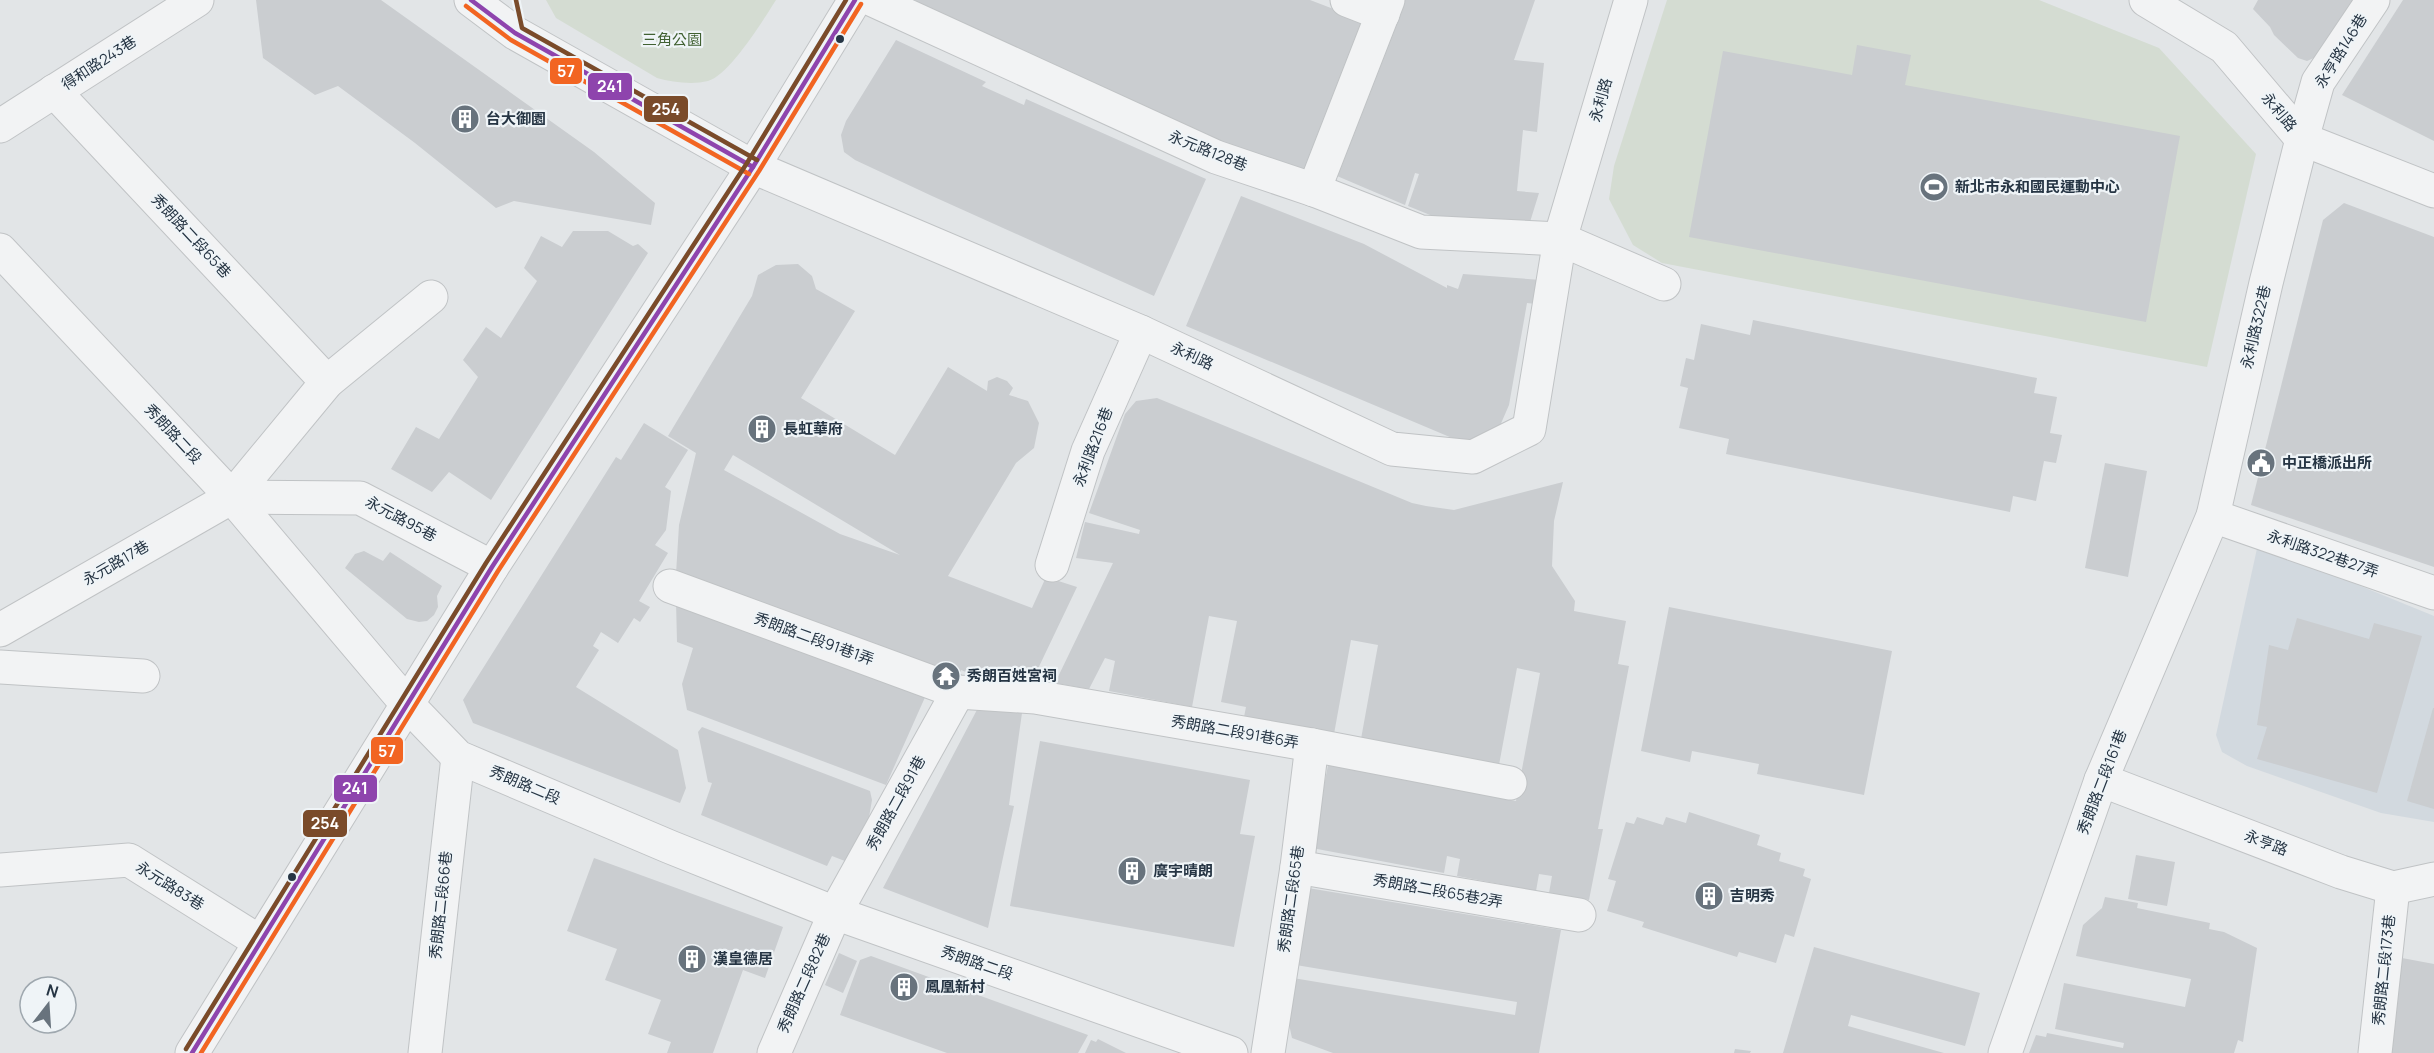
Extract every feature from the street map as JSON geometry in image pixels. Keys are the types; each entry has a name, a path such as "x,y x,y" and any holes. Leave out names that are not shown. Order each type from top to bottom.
{"street":[{"name":"得和路243巷","path":"0,126 197,0"},
{"name":"永利路","path":"471,0 514,33 753,167 1141,332 1392,449 1473,458 1529,429 1560,238 1631,0"},
{"path":"508,0 514,33"},
{"path":"192,1053 492,567 753,167 855,0"},
{"name":"永元路128巷","path":"873,0 1216,157 1314,190 1421,232 1560,238"},
{"path":"1314,190 1385,7 1347,0"},
{"name":"永利路","path":"2146,0 2224,47 2302,139 2434,191"},
{"name":"永亨路146巷","path":"2302,139 2318,82 2373,0"},
{"name":"秀朗路二段65巷","path":"54,91 327,382"},
{"name":"永利路322巷","path":"2213,516 2266,283 2302,139"},
{"path":"1560,238 1664,284"},
{"name":"秀朗路二段","path":"0,250 232,497 407,704 458,757 670,847 834,913 1231,1053"},
{"path":"232,497 327,382 431,297"},
{"name":"永利路216巷","path":"1052,565 1088,451 1141,332"},
{"name":"永元路95巷","path":"232,497 360,498 492,567"},
{"name":"永元路17巷","path":"0,630 232,497"},
{"name":"永利路322巷27弄","path":"2213,516 2434,593"},
{"name":"秀朗路二段161巷","path":"2005,1053 2101,780 2213,516"},
{"name":"秀朗路二段91巷1弄","path":"670,586 958,692"},
{"path":"0,667 143,676"},
{"name":"秀朗路二段91巷6弄","path":"958,692 1035,698 1312,745 1510,783"},
{"name":"秀朗路二段91巷","path":"834,913 958,692"},
{"name":"秀朗路二段65巷","path":"1268,1053 1297,867 1312,745"},
{"name":"秀朗路二段66巷","path":"425,1053 458,757"},
{"name":"永亨路","path":"2101,780 2341,872 2393,888 2434,879"},
{"name":"永元路83巷","path":"0,870 129,861 260,942"},
{"name":"秀朗路二段65巷2弄","path":"1297,867 1579,915"},
{"name":"秀朗路二段173巷","path":"2375,1053 2393,888"},
{"name":"秀朗路二段82巷","path":"774,1053 834,913"}],"shaded area":[{"path":"2258,544 2434,616 2434,822 2381,813 2247,766 2222,752 2216,735"}],"green space":[{"name":"三角公園","path":"546,0 776,0 745,46 726,69 708,81 689,83 657,78 556,18"},
{"path":"1667,0 2039,0 2159,48 2256,154 2207,367 1662,263 1633,245 1609,199 1614,166"}],"building":[{"name":"台大御園","path":"256,0 381,0 594,152 655,203 651,225 514,201 496,208 415,143 338,86 315,95 263,58"},
{"path":"916,0 1310,0 1365,21 1304,180 914,3"},
{"path":"1403,0 1535,0 1514,60 1544,63 1537,132 1523,130 1517,191 1539,193 1530,222 1435,217 1408,206 1419,174 1415,173 1405,205 1337,176"},
{"path":"2258,0 2354,0 2316,57 2307,61 2298,58 2274,35 2270,27 2253,9"},
{"path":"2403,0 2434,0 2434,141 2342,95"},
{"path":"896,40 986,82 982,86 1024,105 1026,99 1206,179 1154,296 932,196 855,160 844,152 841,135 846,121"},
{"name":"新北市永和國民運動中心","path":"1857,45 1911,55 1905,85 2180,136 2146,322 1689,237 1723,51 1852,75"},
{"path":"1241,196 1364,244 1447,288 1447,285 1458,289 1463,274 1541,280 1536,304 1527,303 1509,405 1496,435 1464,443 1186,326"},
{"path":"2344,203 2434,237 2434,567 2251,505 2323,220"},
{"path":"573,231 608,231 633,246 638,244 648,253 491,500 449,472 432,492 391,469 416,427 439,439 478,377 463,360 486,327 501,338 537,281 524,268 541,236 562,247"},
{"path":"798,264 812,276 816,289 855,311 801,398 895,455 948,367 987,391 988,381 997,377 1007,381 1013,388 1009,395 1028,401 1039,423 1034,448 1016,463 948,576 1032,608 1046,577 1077,587 1034,677 1002,668 976,676 961,670 958,677 676,574 679,525 696,453 668,436 752,296 758,275 776,265","holes":["733,455 900,555 840,534 724,470"]},
{"path":"1753,320 2037,378 2034,393 2057,397 2050,433 2062,435 2056,463 2044,461 2036,501 2013,496 2010,512 1726,454 1729,439 1679,428 1688,388 1680,386 1686,358 1694,360 1701,324 1750,335"},
{"path":"1157,398 1412,503 1426,506 1454,510 1563,482 1554,521 1552,566 1575,601 1574,611 1626,621 1618,664 1629,666 1598,829 1603,829 1589,900 1549,893 1552,876 1539,874 1536,891 1457,876 1460,859 1447,856 1444,873 1312,848 1328,765 1516,801 1540,673 1517,668 1499,765 1361,739 1378,645 1351,640 1334,734 1244,717 1246,707 1221,702 1237,621 1209,616 1192,707 1109,691 1115,661 1105,658 1089,689 1055,683 1113,563 1076,558 1085,522 1139,534 1140,530 1089,513 1125,414 1136,401"},
{"path":"644,423 688,450 665,487 671,491 666,530 655,545 668,553 639,601 650,607 640,622 634,618 618,643 601,632 593,646 599,650 576,687 678,750 686,788 680,803 473,723 463,700 616,457 621,460"},
{"path":"2105,463 2147,471 2128,577 2085,568"},
{"path":"364,551 383,561 390,552 442,586 437,596 438,607 434,615 427,621 407,619 345,568 355,554"},
{"path":"676,601 926,695 886,785 687,710 682,684 693,648 677,642"},
{"path":"1669,607 1892,651 1864,795 1757,774 1759,764 1692,751 1690,762 1641,751"},
{"path":"2297,618 2369,639 2374,623 2422,636 2377,793 2257,759 2267,727 2257,725 2269,645 2288,650"},
{"path":"979,706 1022,713 1009,805 1014,806 988,928 883,888"},
{"path":"2434,708 2434,809 2407,801"},
{"path":"702,727 870,791 872,800 868,823 850,863 832,856 827,866 701,815 712,783 708,782 698,732"},
{"name":"廣宇晴朗","path":"1040,741 1250,780 1240,834 1255,836 1234,947 1010,906"},
{"name":"吉明秀","path":"1689,812 1760,835 1757,845 1781,853 1779,861 1805,869 1803,876 1811,879 1794,937 1785,934 1776,963 1739,952 1737,957 1642,927 1644,922 1607,911 1616,881 1608,879 1626,822 1634,824 1637,817 1663,825 1666,817 1686,823"},
{"path":"2136,855 2175,862 2167,906 2128,899"},
{"name":"漢皇德居","path":"594,858 783,927 765,978 743,970 713,1053 667,1053 671,1042 648,1034 661,1000 605,980 617,949 567,931"},
{"path":"1308,888 1561,930 1539,1053 1333,1053 1292,1038 1287,1015 1293,978 1515,1015 1517,1002 1296,965"},
{"path":"2105,897 2138,903 2137,908 2210,923 2209,929 2224,932 2257,948 2243,1042 2238,1040 2234,1053 2029,1053 2036,1035 2046,1037 2047,1033 2123,1048 2124,1043 2055,1029 2064,983 2185,1007 2191,979 2076,956 2083,925 2102,908"},
{"path":"1814,947 1980,993 1965,1046 1851,1015 1848,1026 1944,1053 1783,1053"},
{"path":"839,953 857,961 843,993 825,985"},
{"name":"鳳凰新村","path":"871,956 1088,1035 1078,1053 947,1053 840,1015 860,960"},
{"path":"2402,958 2434,964 2434,1053 2389,1053"},
{"path":"1098,1039 1126,1053 1085,1053 1091,1040 1096,1042"},
{"path":"1735,1049 1751,1051 1750,1053 1734,1053"}],"transit line":[{"name":"241","path":"471,0 515,33 753,167"},
{"name":"254","path":"516,0 522,28 757,160"},
{"name":"254","path":"186,1049 486,563 747,163 846,0"},
{"name":"241","path":"192,1053 492,567 753,167 855,0"},
{"name":"57","path":"201,1053 498,571 759,171 861,4"},
{"name":"57","path":"466,6 511,40 749,174"}],"place":[{"name":"台大御園","path":"465,119"},
{"name":"新北市永和國民運動中心","path":"1934,187"},
{"name":"長虹華府","path":"762,429"},
{"name":"中正橋派出所","path":"2261,463"},
{"name":"秀朗百姓宮祠","path":"946,676"},
{"name":"廣宇晴朗","path":"1132,871"},
{"name":"吉明秀","path":"1709,896"},
{"name":"漢皇德居","path":"692,959"},
{"name":"鳳凰新村","path":"904,987"}]}
